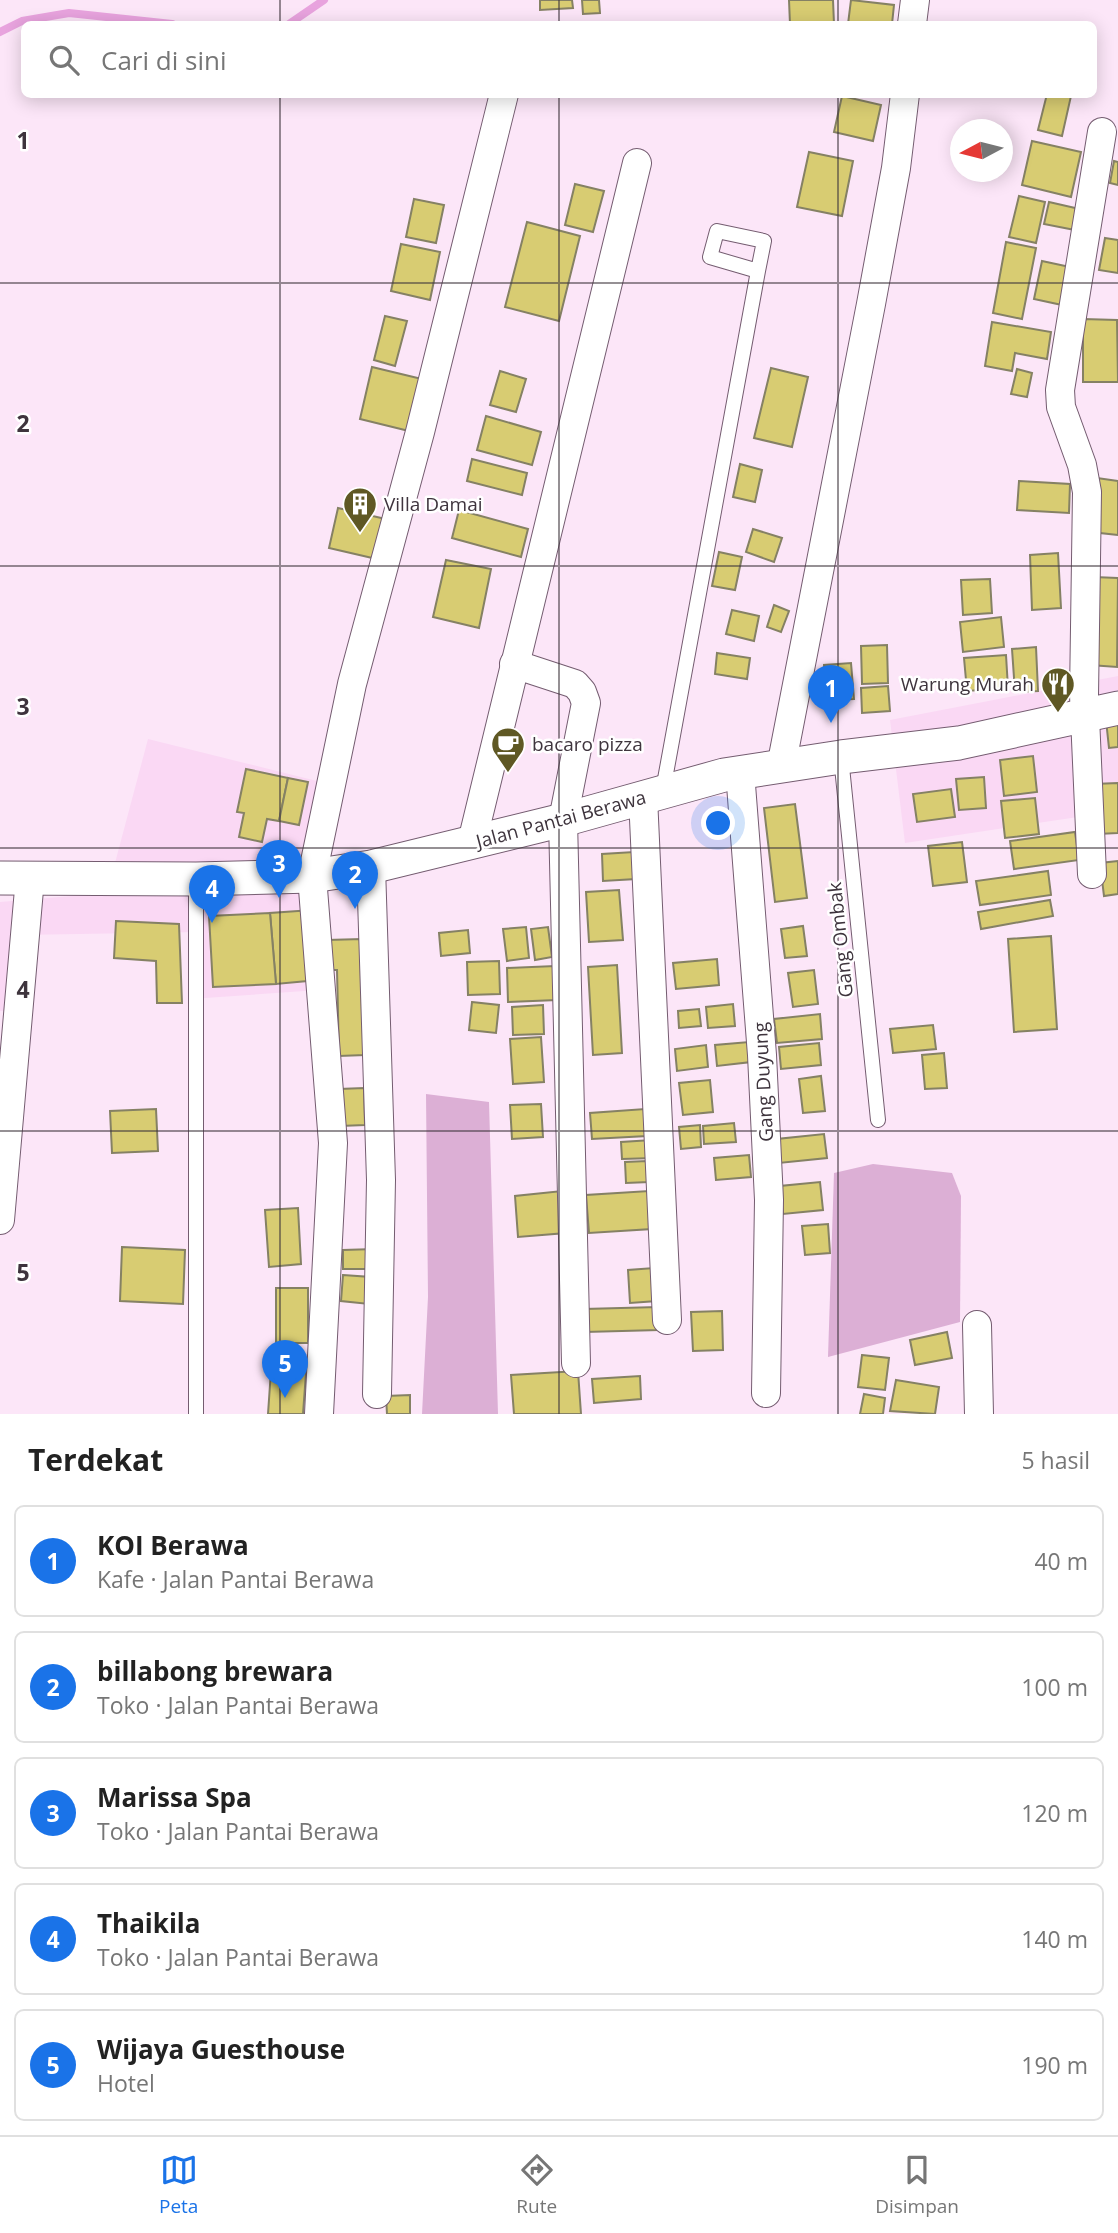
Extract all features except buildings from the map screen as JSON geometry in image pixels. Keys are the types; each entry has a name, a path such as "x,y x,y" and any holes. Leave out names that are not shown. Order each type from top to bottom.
{"street":[{"path":"912,21 915,0"},
{"path":"319,1414 333,1143 312,876 352,684 420,432 503,98"},
{"path":"781,767 896,168 905,98"},
{"path":"1091,874 1085,715 1087,492 1082,465 1061,407 1060,390 1102,132"},
{"path":"472,842 638,163"},
{"path":"514,664 575,684 582,691 586,703 563,820 576,1363"},
{"name":"Jalan Pantai Berawa","path":"15,878 196,879 312,876 371,867 563,820 740,772 960,743 1118,708"},
{"name":"Gang Duyung","path":"740,772 762,1055 769,1200 766,1393"},
{"path":"653,794 667,1320"},
{"path":"371,867 381,1180 377,1394"},
{"path":"0,1220 15,878"},
{"path":"977,1325 979,1414"}],"lane":[{"path":"653,794 758,271"},
{"name":"Gang Ombak","path":"841,757 878,1120"},
{"path":"196,879 196,1414"}],"shaded area":[{"path":"1118,676 1118,811 905,843 890,720"},
{"path":"148,739 325,783 319,990 191,999 197,932 20,935 17,1010 0,1011 0,902 107,893"},
{"path":"426,1094 489,1102 498,1414 422,1414 428,1297"},
{"path":"873,1164 952,1173 961,1196 960,1322 828,1357 834,1173"}],"waterway":[{"path":"293,21 324,0"},
{"path":"22,21 69,13 144,21"},
{"path":"0,32 21,22"}],"place":[{"name":"Villa Damai","path":"360,534"},
{"name":"Warung Murah","path":"1058,714"},
{"name":"KOI Berawa","path":"831,723"},
{"name":"bacaro pizza","path":"508,774"},
{"name":"Marissa Spa","path":"279,898"},
{"name":"billabong brewara","path":"355,909"},
{"name":"Thaikila","path":"212,923"},
{"name":"Wijaya Guesthouse","path":"285,1398"}]}
